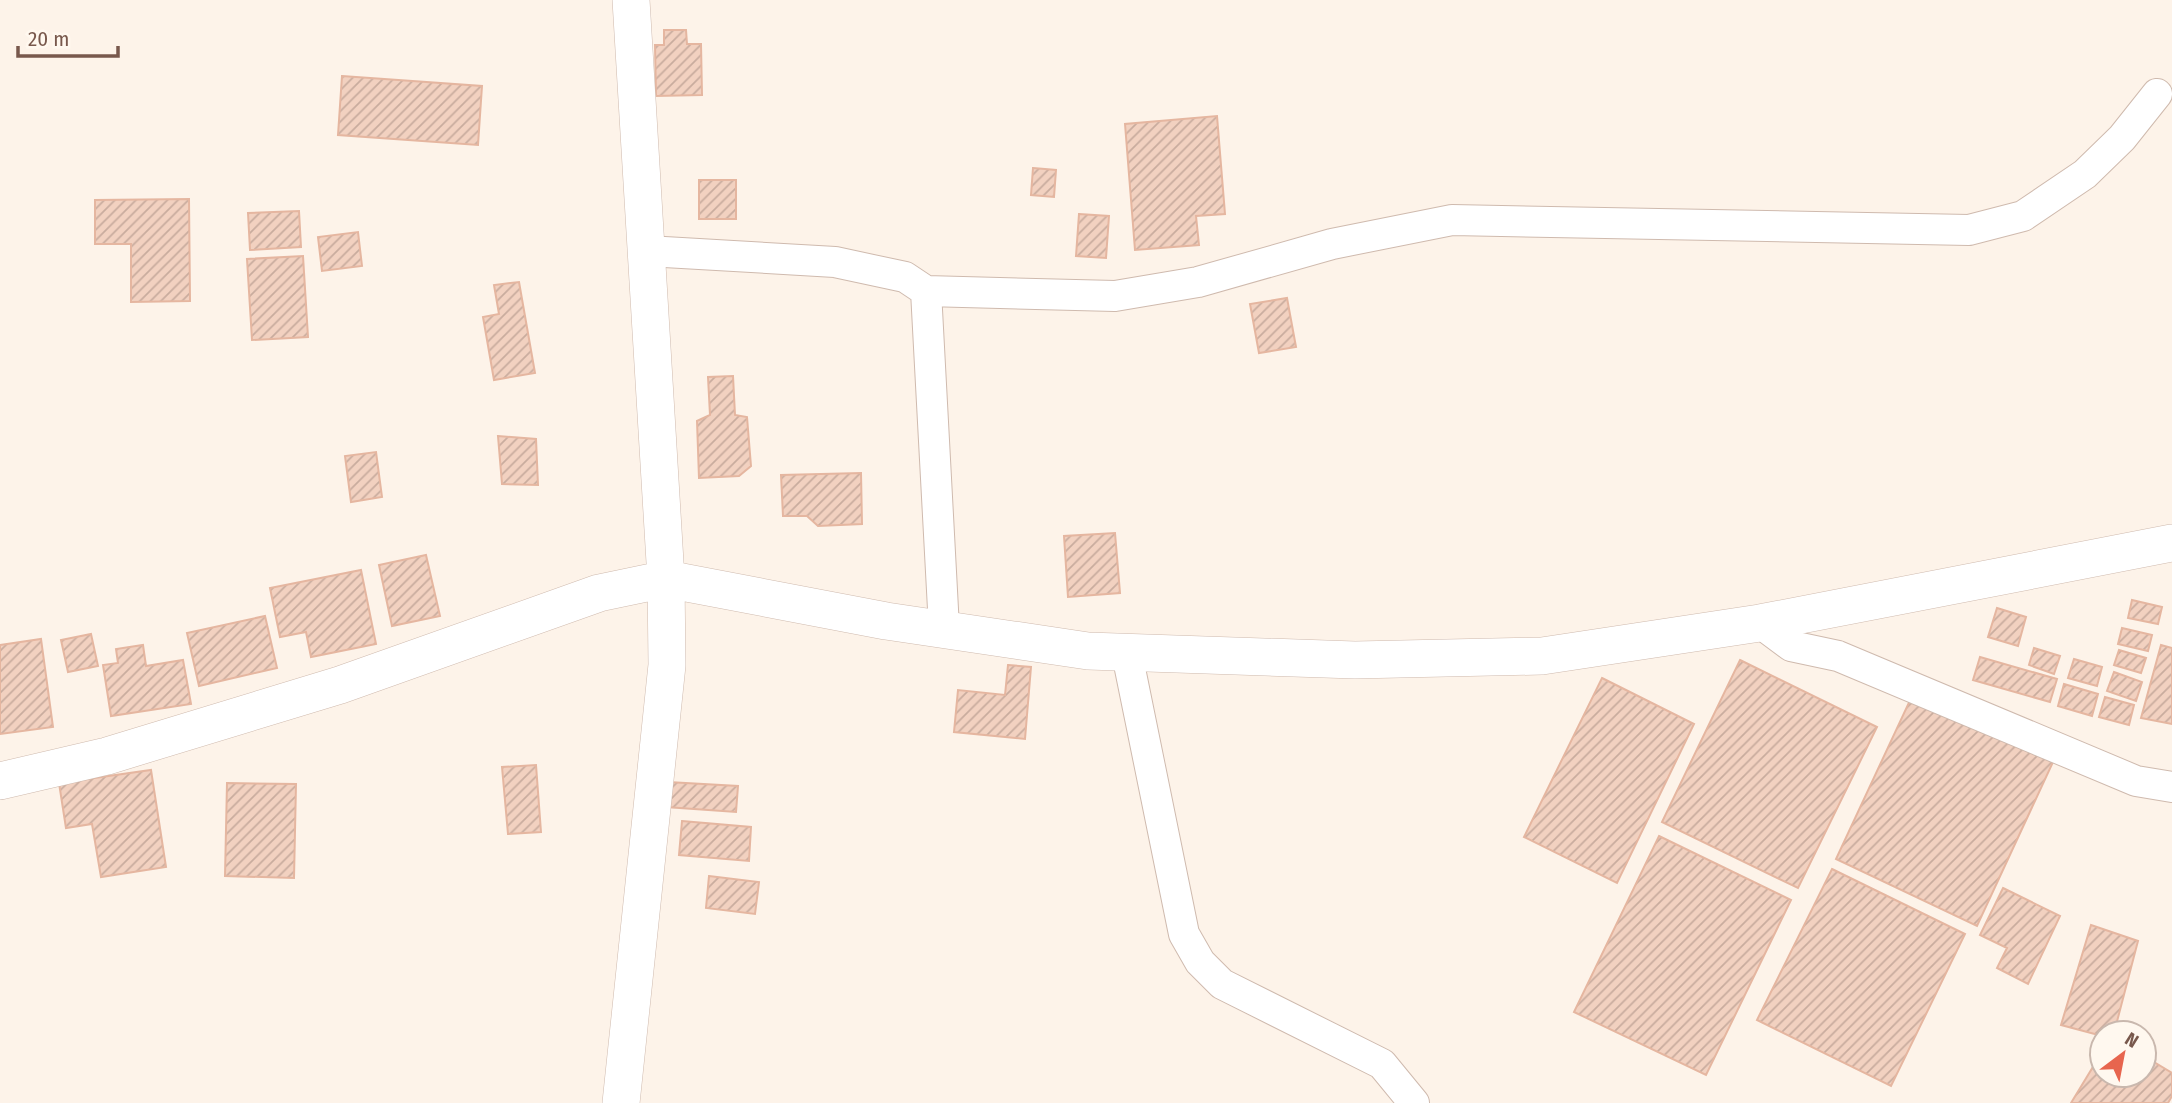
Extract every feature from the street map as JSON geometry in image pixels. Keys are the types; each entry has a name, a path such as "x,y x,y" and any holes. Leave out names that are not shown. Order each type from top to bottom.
{"street":[{"path":"621,1103 667,665 666,579 631,0"},
{"path":"647,251 835,262 905,277 926,291 1115,296 1198,282 1332,244 1452,220 1969,230 2022,216 2085,174 2122,138 2157,94"},
{"path":"926,291 944,628"},
{"path":"0,781 120,752 340,685 599,593 666,579 886,621 1088,652 1355,660 1542,656 1760,623 2172,543"},
{"path":"1760,623 1791,646 1838,656 2136,781 2172,787"},
{"path":"1127,654 1184,934 1200,962 1222,985 1382,1064 1413,1103"}],"building":[{"path":"664,30 686,30 687,44 701,44 702,95 656,96 655,45 664,45"},
{"path":"342,76 482,86 478,145 338,135"},
{"path":"1217,116 1225,214 1196,216 1199,245 1135,250 1125,124"},
{"path":"1033,168 1056,170 1054,197 1031,195"},
{"path":"699,180 736,180 736,219 699,219"},
{"path":"189,199 190,301 131,302 131,244 95,244 95,200"},
{"path":"299,211 301,247 250,250 248,213"},
{"path":"1079,214 1109,216 1106,258 1076,256"},
{"path":"358,232 362,266 322,271 318,237"},
{"path":"303,256 308,337 252,340 247,259"},
{"path":"519,282 535,373 494,380 483,317 499,314 494,285"},
{"path":"1287,298 1296,347 1259,353 1250,304"},
{"path":"733,376 735,415 747,417 751,466 739,476 699,478 697,421 710,415 708,377"},
{"path":"498,436 536,439 538,485 502,484"},
{"path":"376,452 382,497 351,502 345,456"},
{"path":"861,473 862,524 818,526 807,516 783,516 781,475"},
{"path":"1115,533 1120,593 1068,597 1064,536"},
{"path":"426,555 440,616 392,626 379,565"},
{"path":"361,570 376,644 311,657 306,632 280,637 270,588"},
{"path":"2132,600 2162,607 2158,624 2128,618"},
{"path":"1997,608 2026,617 2018,646 1988,637"},
{"path":"265,616 277,668 199,686 187,633"},
{"path":"2122,628 2152,635 2148,651 2118,644"},
{"path":"91,634 98,666 68,672 61,640"},
{"path":"41,639 53,727 0,734 0,645"},
{"path":"143,645 146,666 183,660 191,704 111,716 103,665 118,663 116,649"},
{"path":"2161,645 2172,648 2172,724 2141,718"},
{"path":"2034,648 2060,656 2054,674 2029,665"},
{"path":"2119,650 2146,658 2141,673 2114,665"},
{"path":"1980,657 2057,679 2050,702 1973,680"},
{"path":"2074,659 2102,667 2097,686 2068,678"},
{"path":"1740,660 1877,727 1798,888 1662,822"},
{"path":"1008,665 1031,667 1025,739 954,732 958,690 1005,695"},
{"path":"2114,672 2142,682 2136,701 2107,691"},
{"path":"1602,678 1694,724 1617,883 1524,837"},
{"path":"2064,684 2098,694 2092,716 2058,706"},
{"path":"1912,696 2053,762 1977,926 1836,859"},
{"path":"2105,697 2134,705 2129,725 2099,717"},
{"path":"536,765 541,832 508,834 502,767"},
{"path":"151,770 166,867 101,877 92,824 66,828 59,783"},
{"path":"668,782 738,786 736,812 666,807"},
{"path":"227,783 296,784 294,878 225,876"},
{"path":"682,821 751,827 749,861 679,855"},
{"path":"1659,836 1791,900 1706,1075 1574,1012"},
{"path":"1832,869 1965,934 1891,1086 1757,1020"},
{"path":"709,876 759,882 755,914 706,908"},
{"path":"2003,888 2060,916 2028,984 1997,968 2007,948 1980,935"},
{"path":"2091,925 2138,941 2118,1019 2088,1019 2088,1032 2061,1025"},
{"path":"2158,1064 2172,1073 2172,1096 2168,1103 2071,1103 2088,1075 2088,1089 2158,1089"}]}
